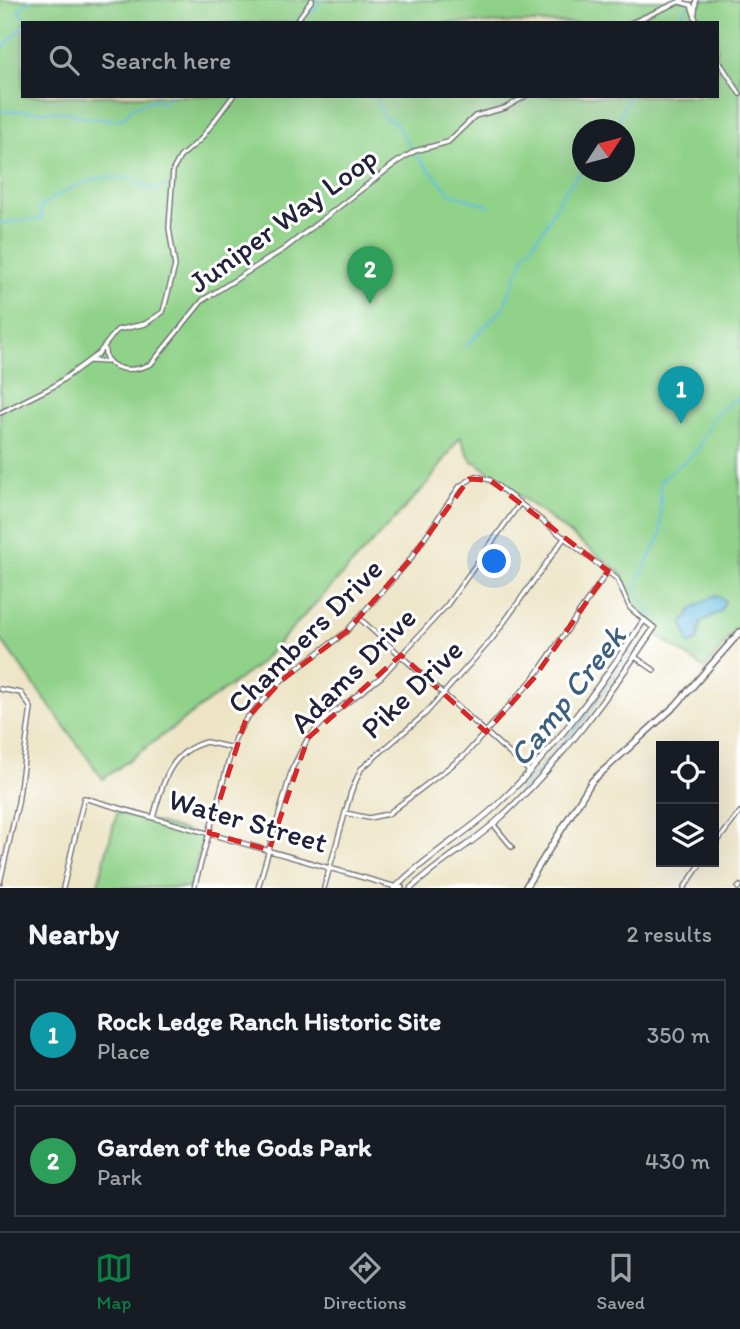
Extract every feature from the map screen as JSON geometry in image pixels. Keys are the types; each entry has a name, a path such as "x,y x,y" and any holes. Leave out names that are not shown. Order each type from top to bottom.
{"main road":[{"path":"525,888 544,862 571,810 592,781 676,705 740,632"}],"street":[{"path":"296,21 312,0"},
{"path":"694,13 696,0"},
{"path":"636,21 681,1 690,4 696,21"},
{"path":"719,61 740,93"},
{"name":"Juniper Way Loop","path":"104,346 117,330 145,324 163,312 175,266 169,228 173,170 180,157 200,140 232,98"},
{"name":"Juniper Way Loop","path":"89,361 109,363 128,370 150,364 203,300 284,248 397,162 415,151 448,142 475,116 505,108 522,98"},
{"path":"0,412 41,394 89,361 104,346 109,363"},
{"path":"411,888 493,824 582,729 654,628 630,608 620,582 608,571 490,480 476,476 474,470"},
{"name":"Chambers Drive","path":"194,888 233,748 246,719 273,689 341,636 359,618 409,561 460,486 476,476"},
{"name":"Adams Drive","path":"258,888 292,769 308,738 328,717 376,682 451,600 520,503"},
{"name":"Pike Drive","path":"324,888 355,780 365,764 419,719 497,634 565,537"},
{"path":"345,813 369,818 388,814 457,762 534,678 608,571"},
{"path":"359,618 529,771"},
{"path":"397,888 417,866 495,807 529,771 582,712 644,620"},
{"path":"635,656 654,670"},
{"path":"0,689 24,695 31,708 12,831 0,882"},
{"path":"153,818 165,774 178,757 206,742 233,748"},
{"name":"Water Street","path":"63,888 84,798 397,888"},
{"path":"719,839 740,812"},
{"path":"493,824 512,847"},
{"path":"684,888 699,867"}],"highlighted area":[{"path":"469,479 490,480 608,571 534,678 486,732 401,655 308,738 269,850 209,833 246,719 282,680 346,632 409,561"}],"green space":[{"path":"0,0 740,0 740,624 705,669 655,633 657,626 632,603 623,576 617,570 476,462 472,462 460,437 429,482 257,666 103,779 0,638"},
{"path":"117,812 204,836 189,888 97,888"}],"water":[{"path":"716,595 725,601 721,611 701,622 697,641 689,645 683,623 693,608"}],"waterway":[{"path":"26,21 18,11 30,0"},
{"path":"303,15 314,11 322,0"},
{"path":"672,21 681,16 687,6"},
{"path":"0,51 21,28"},
{"path":"0,111 67,112 86,118 118,120 124,118 133,107 156,99 162,103 168,98"},
{"path":"376,98 385,118 396,123 412,150"},
{"path":"619,119 628,98"},
{"path":"415,154 450,193 489,206"},
{"path":"0,223 42,219 40,207 68,190 97,179 127,178 156,192 160,187 169,187"},
{"path":"466,346 504,307 525,254 572,182"},
{"name":"Camp Creek","path":"651,621 653,617 638,593 638,581 661,535 660,481 697,451 715,414 740,396"},
{"name":"Camp Creek","path":"404,888 510,802 585,718 648,626"}],"place":[{"name":"Garden of the Gods Park","path":"370,304"},
{"name":"Rock Ledge Ranch Historic Site","path":"681,424"}]}
